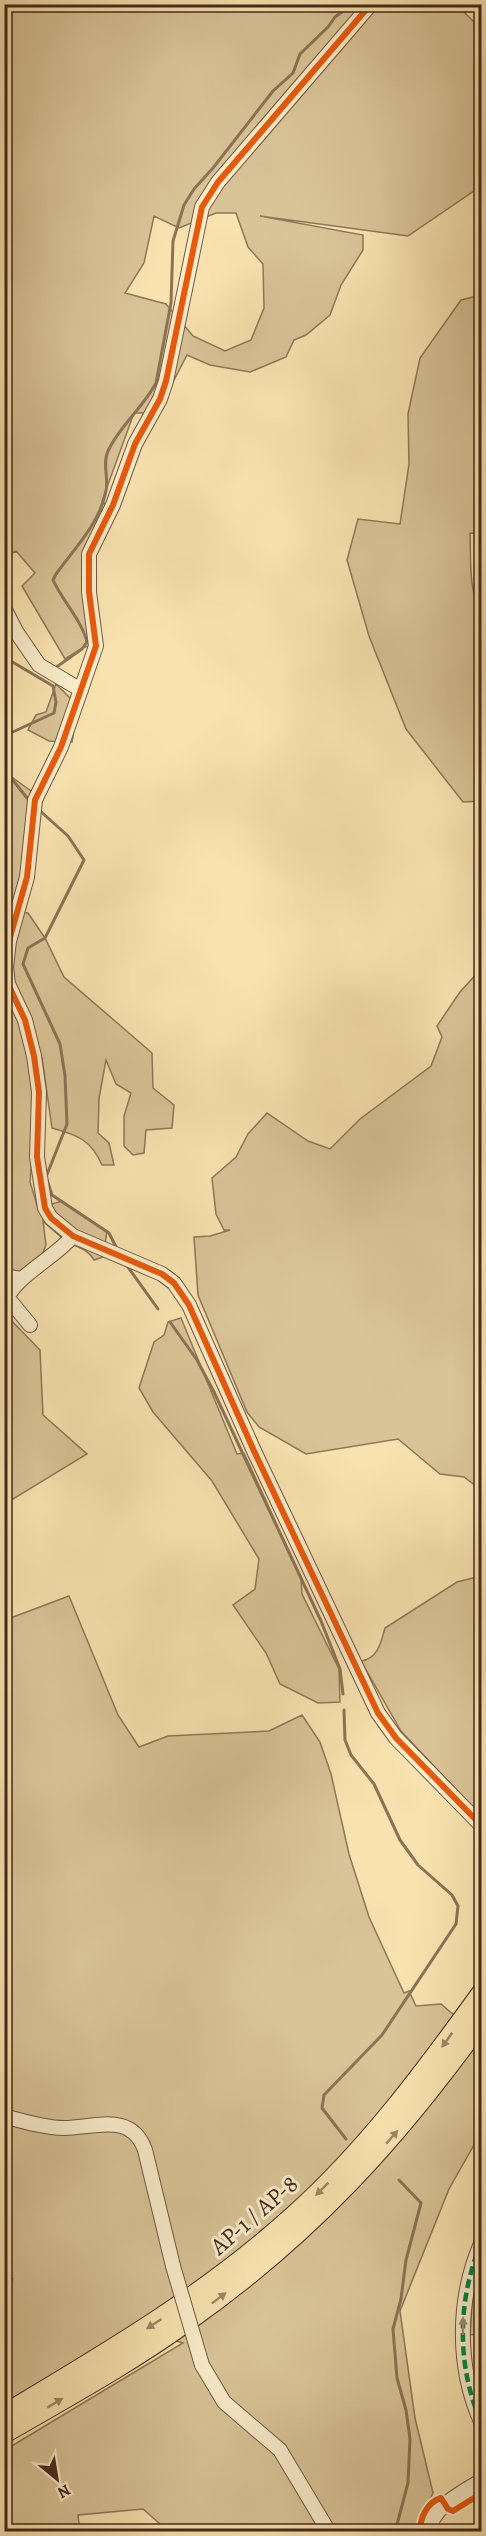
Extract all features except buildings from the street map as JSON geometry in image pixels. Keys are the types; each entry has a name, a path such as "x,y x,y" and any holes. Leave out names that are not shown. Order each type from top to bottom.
{"highway":[{"name":"AP-1 / AP-8","path":"4,2415 176,2310 238,2264 296,2214 382,2125 424,2073 482,1993"},
{"name":"AP-1 / AP-8","path":"4,2433 153,2344 217,2300 278,2251 335,2199 388,2142 437,2082 482,2020"}],"street":[{"path":"371,4 218,182 202,207 166,381 160,399 135,444 113,505 89,554 89,592 96,646 61,747 34,800 27,877 12,931 6,967 8,984 25,1020 34,1056 39,1092 37,1157 45,1208 51,1218 73,1236 162,1274 174,1283 189,1305 254,1451 378,1713 396,1738 482,1826"},
{"path":"4,608 16,633 39,665 81,690"},
{"path":"4,915 12,931"},
{"path":"30,1325 7,1298 21,1279 62,1248 73,1236"},
{"path":"4,1276 21,1279"},
{"path":"4,2116 63,2128 104,2124 120,2125 130,2129 142,2142 173,2266 202,2365 224,2402 280,2450 329,2532"},
{"path":"482,2241 468,2284 463,2317 467,2379 482,2424"},
{"path":"429,2532 434,2517 443,2505 482,2480"}],"shaded area":[{"path":"456,4 479,27 481,25 481,186 408,236 260,216 363,235 363,250 341,285 330,315 306,335 294,340 286,357 250,372 210,365 187,355 157,413 134,413 102,501 113,511 88,570 96,646 84,647 65,659 22,586 35,573 16,551 5,557 5,5","holes":["216,213 236,213 248,247 263,264 264,308 251,340 225,351 193,336 166,304 125,293 144,263 154,216 179,228"]},
{"path":"481,295 481,534 470,533 472,585 482,614 482,801 463,802 406,729 369,636 347,560 358,519 400,524 409,464 408,414 420,358 461,300"},
{"path":"56,684 78,706 72,742 49,741 28,730 36,715 46,712"},
{"path":"5,772 31,791 21,886 14,911 28,913 45,938 64,977 152,1053 153,1088 174,1105 172,1128 146,1130 144,1153 133,1155 124,1146 124,1116 131,1093 116,1084 106,1060 99,1098 98,1133 109,1143 114,1165 102,1165 93,1150 83,1140 52,1128 42,1058 32,1063 33,1144 30,1182 38,1208 62,1201 107,1231 103,1257 94,1260 86,1251 66,1241 43,1221 46,1245 39,1262 12,1287 5,1285 5,1256 11,1258 6,1209 11,1195 5,1198"},
{"path":"481,969 481,1490 464,1477 440,1474 398,1439 306,1454 259,1427 247,1412 198,1295 194,1237 210,1236 230,1230 224,1230 216,1214 212,1178 236,1157 248,1134 267,1113 308,1141 330,1149 360,1119 431,1066 442,1037 437,1026 460,992"},
{"path":"5,1314 40,1350 43,1415 87,1454 5,1504"},
{"path":"181,1318 237,1454 244,1453 301,1577 302,1594 339,1669 340,1702 318,1703 280,1684 266,1653 233,1605 255,1589 259,1559 212,1481 153,1412 139,1388 154,1342 164,1335 168,1322"},
{"path":"481,1576 481,1816 401,1731 361,1661 367,1660 375,1653 385,1628 457,1582"},
{"path":"69,1596 118,1715 139,1747 168,1736 269,1731 302,1715 320,1742 331,1774 349,1854 369,1917 404,1993 409,1991 416,2006 441,2004 462,2022 481,2003 481,2137 449,2189 400,2311 415,2418 433,2493 420,2523 420,2531 168,2531 143,2509 78,2515 80,2531 5,2531 5,2450 183,2343 131,2327 5,2403 5,2303 13,2278 5,2291 5,1620"},
{"path":"481,2260 481,2334 470,2335 473,2289"}],"waterway":[{"path":"55,668 82,649 87,642 81,626 53,580 86,535 103,503 107,481 106,456 108,451 156,383 171,303 173,241 184,205 194,189 273,91 293,73 300,54 335,17 353,4"},
{"path":"4,657 53,686 56,702 54,713 4,736"},
{"path":"4,769 31,803"},
{"path":"38,809 68,836 84,860 45,938 28,948 23,964 60,1044 65,1076 67,1124 46,1177 52,1195 109,1233 117,1249"},
{"path":"125,1263 158,1309"},
{"path":"170,1322 197,1360 214,1392 321,1621 340,1669 343,1694"},
{"path":"344,1710 345,1740 351,1755 374,1784 400,1840 418,1865 452,1895 458,1906 456,1924 382,2035 324,2095 322,2108 346,2139"},
{"path":"395,2532 408,2483 410,2439 406,2410 397,2378 393,2329 401,2299 406,2260 421,2203 399,2180"}],"marked path":[{"path":"482,2241 468,2286 463,2332 468,2379 482,2424"}],"cycle path":[{"path":"371,4 218,182 202,207 166,381 160,399 135,444 113,505 89,554 89,592 96,646 61,747 35,800 27,877 9,941 6,967 8,984 25,1020 34,1056 39,1092 37,1157 45,1208 51,1218 73,1236 162,1274 174,1283 189,1305 254,1451 378,1713 396,1738 482,1826"},
{"path":"420,2532 425,2511 436,2500 441,2498 448,2509 453,2511 482,2493"}]}
